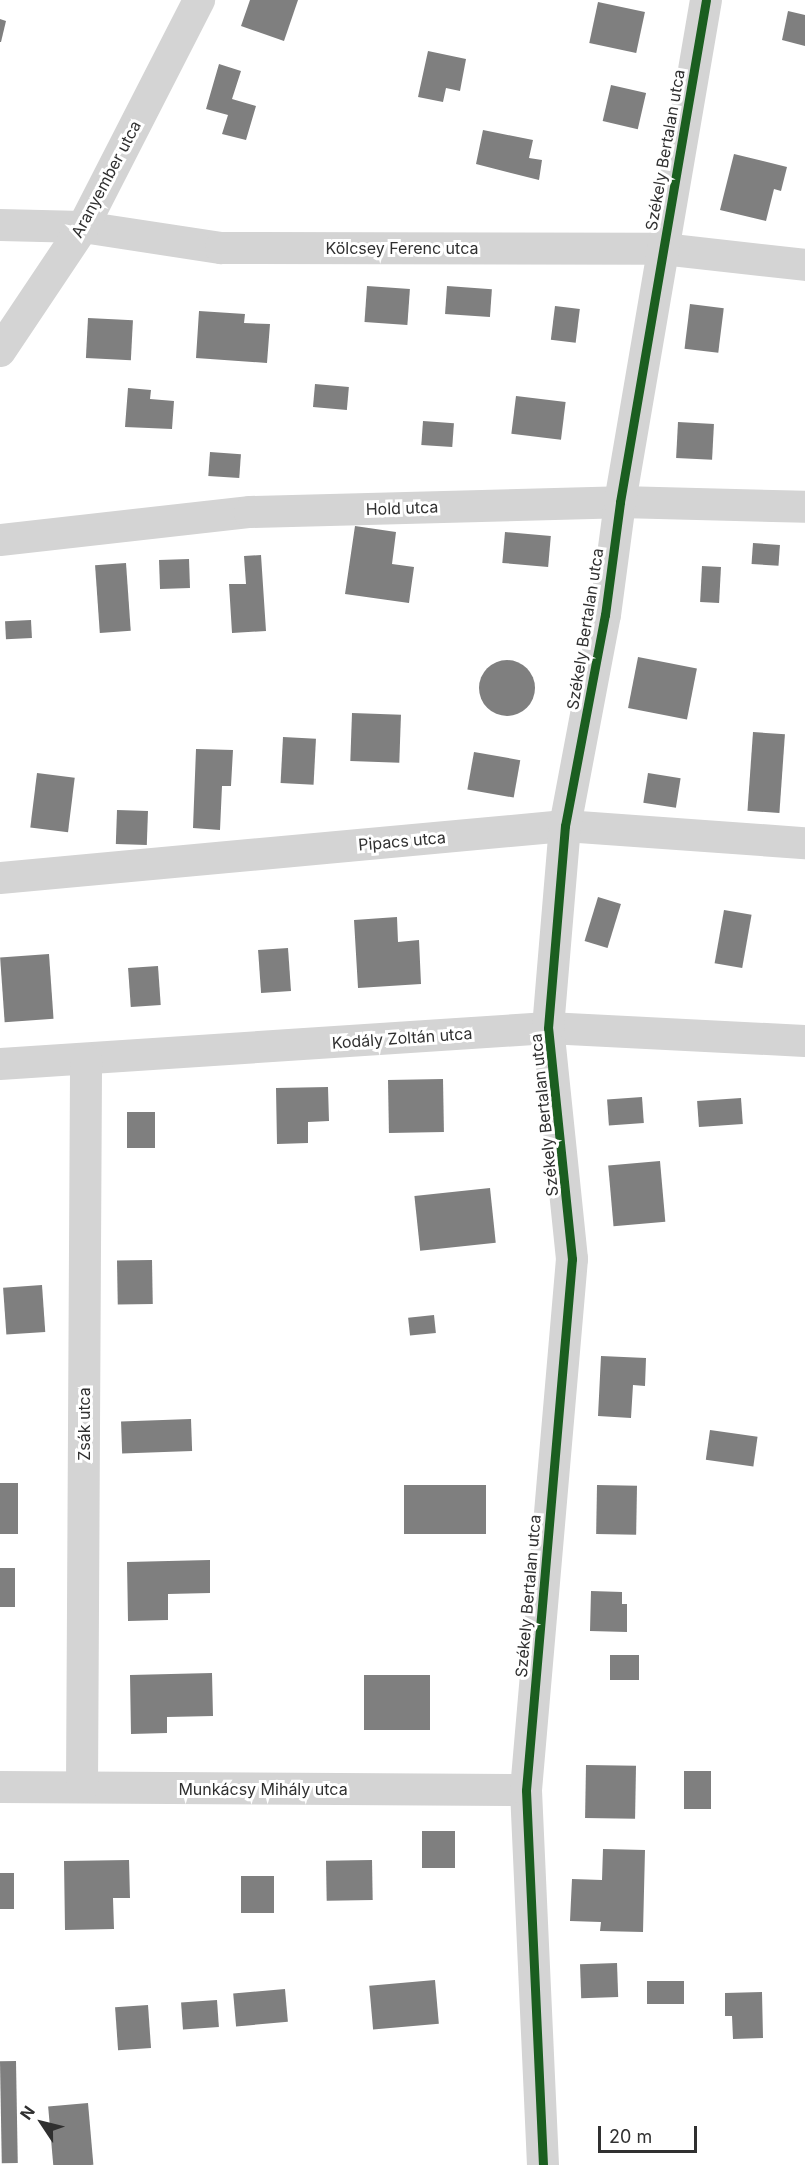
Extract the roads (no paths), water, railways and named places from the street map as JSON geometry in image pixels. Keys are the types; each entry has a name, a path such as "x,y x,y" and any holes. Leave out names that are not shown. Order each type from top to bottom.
{"street":[{"name":"Aranyember utca","path":"0,351 83,227 199,0"},
{"name":"Székely Bertalan utca","path":"543,2165 526,1790 572,1259 548,1028 565,826 606,615 620,502 706,0"},
{"name":"Kölcsey Ferenc utca","path":"0,225 83,227 221,248 663,249 805,265"},
{"name":"Hold utca","path":"0,540 250,512 620,502 805,507"},
{"name":"Pipacs utca","path":"0,878 565,826 805,843"},
{"name":"Kodály Zoltán utca","path":"0,1064 548,1028 805,1041"},
{"name":"Zsák utca","path":"82,1787 86,1060"},
{"name":"Munkácsy Mihály utca","path":"0,1787 526,1790"}]}
